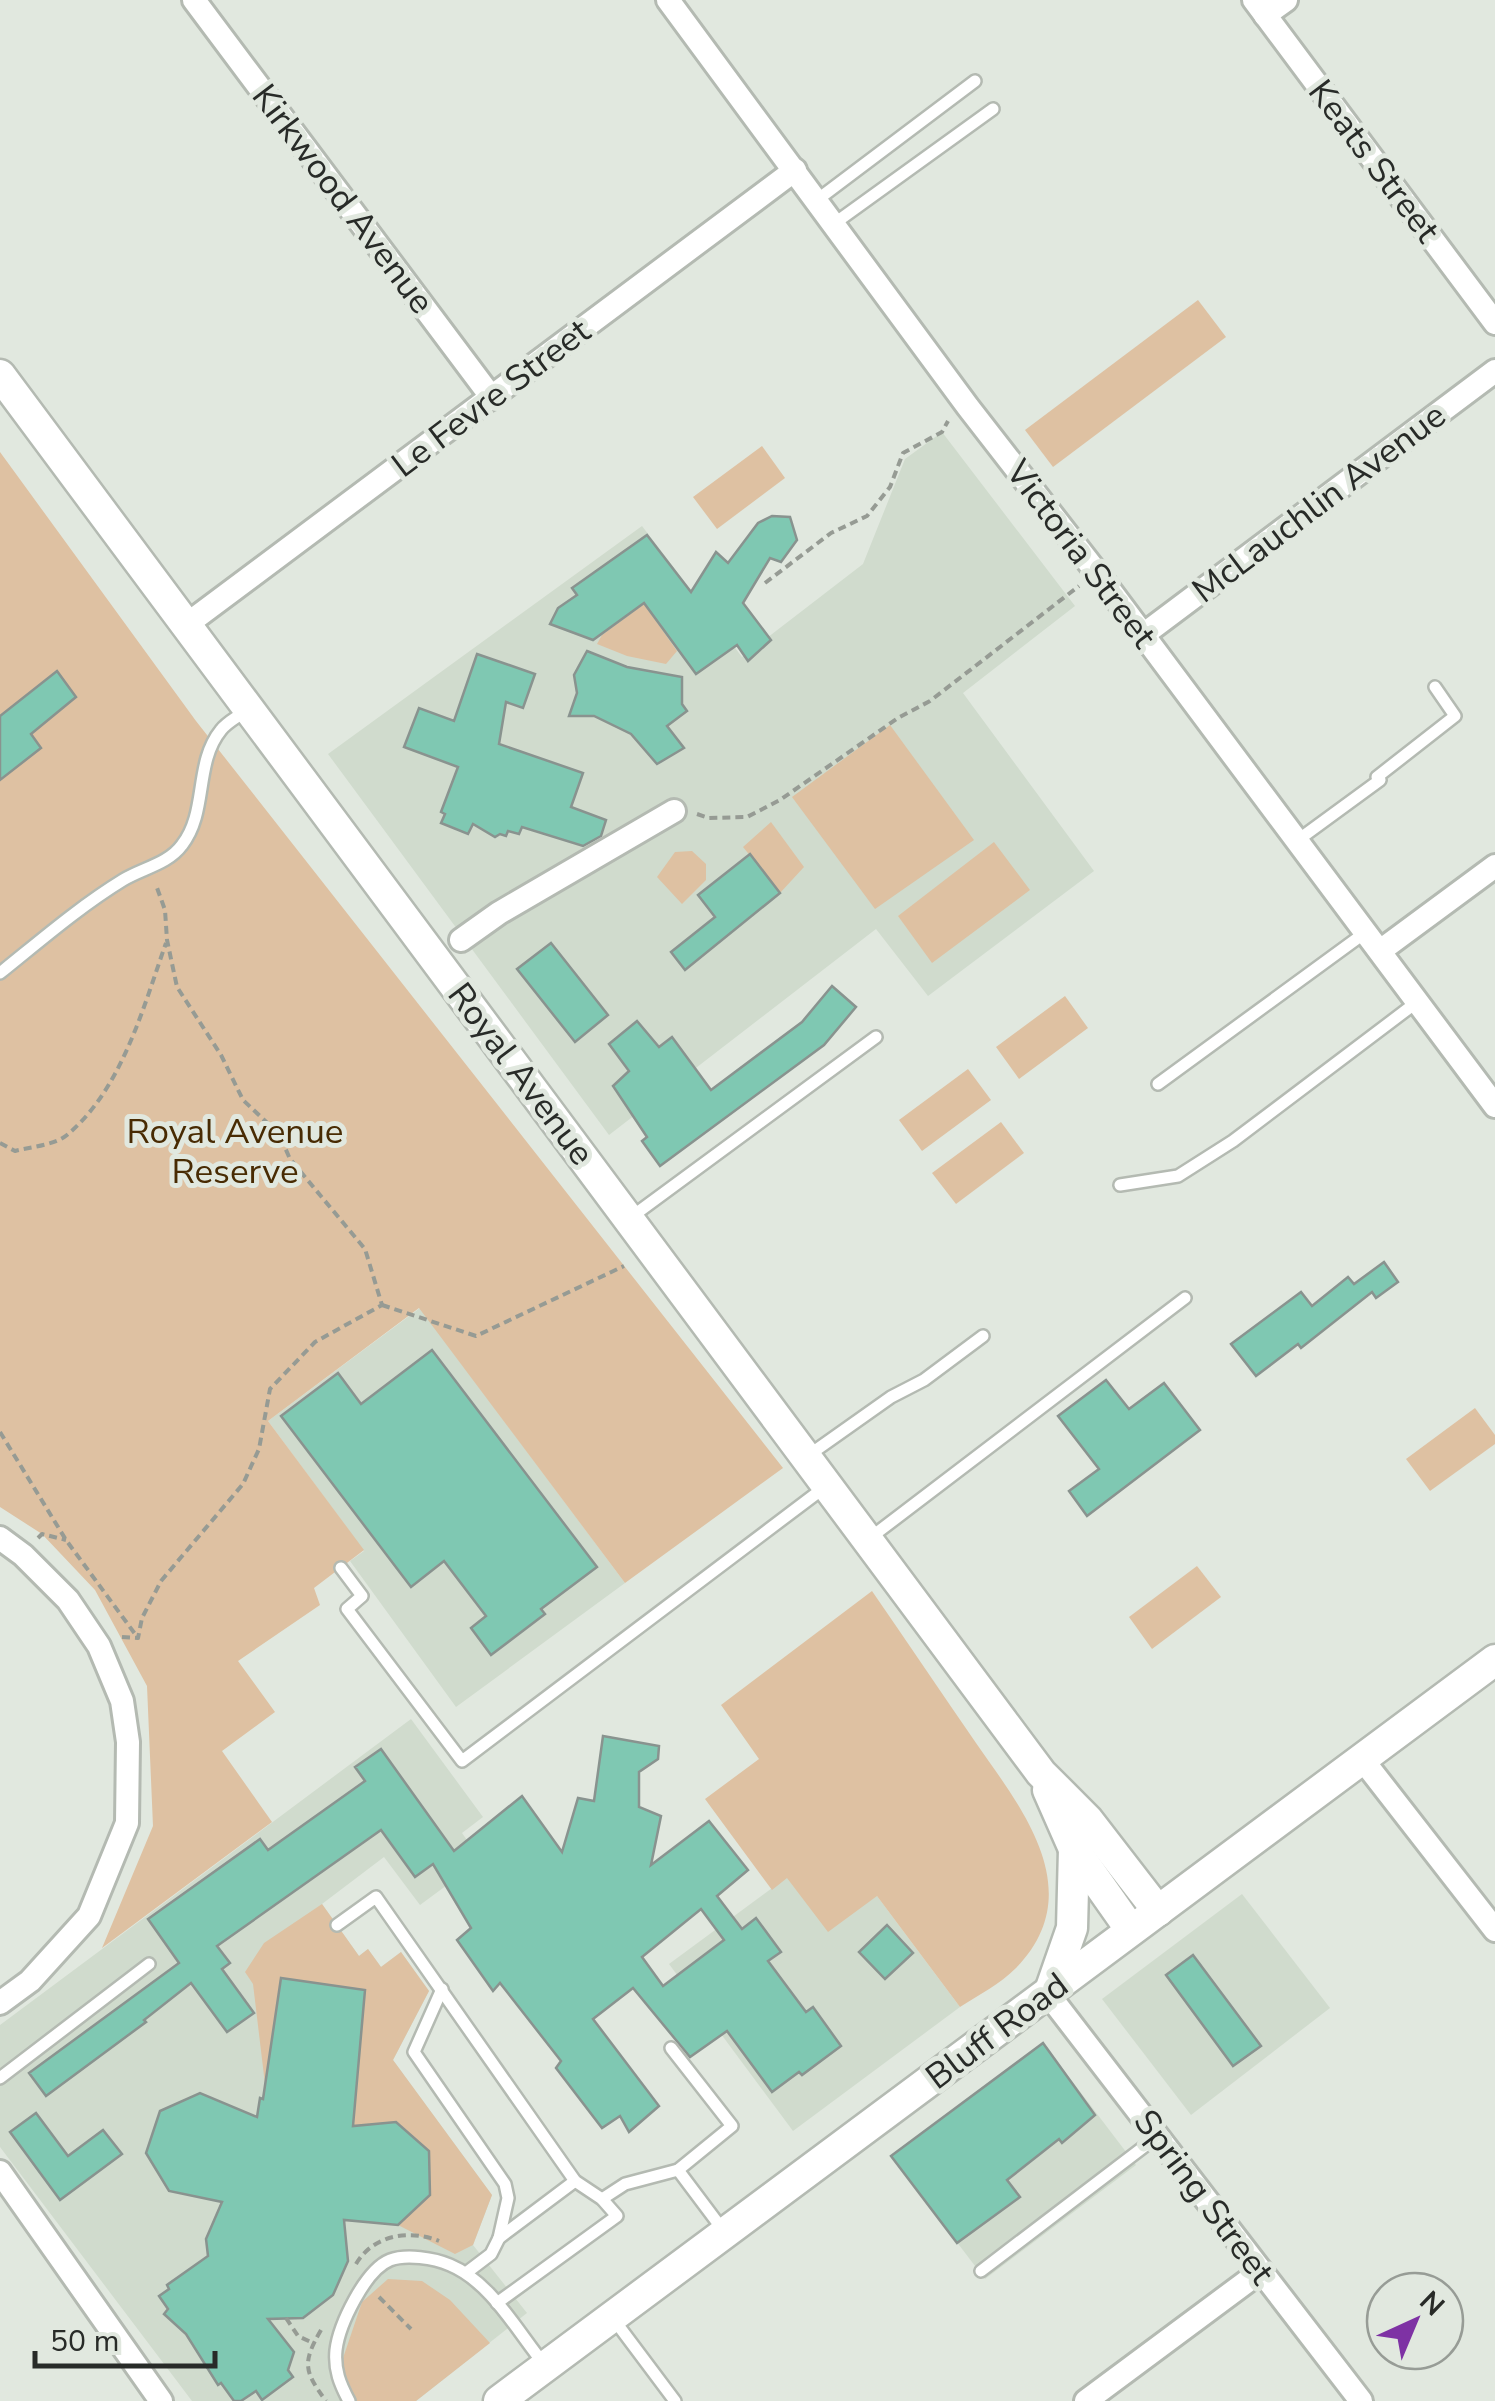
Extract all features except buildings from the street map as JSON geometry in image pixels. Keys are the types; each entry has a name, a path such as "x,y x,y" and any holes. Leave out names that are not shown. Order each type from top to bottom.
{"street":[{"name":"Kirkwood Avenue","path":"194,0 492,398"},
{"name":"Victoria Street","path":"668,0 968,407 1495,1106"},
{"path":"1260,8 1286,0"},
{"name":"Keats Street","path":"1260,8 1495,323"},
{"name":"Le Fevre Street","path":"186,625 795,170"},
{"name":"McLauchlin Avenue","path":"1143,635 1495,371"},
{"name":"Royal Avenue","path":"0,375 1041,1774 1087,1819 1158,1910"},
{"path":"461,940 498,913 674,811"},
{"path":"1373,941 1495,866"},
{"path":"0,1538 68,1600 99,1646 122,1701 128,1742 127,1824 88,1916 30,1981 0,2003"},
{"name":"Bluff Road","path":"499,2401 1495,1660"},
{"path":"1362,1758 1495,1930"},
{"name":"Royal Avenue","path":"1041,1774 1074,1848 1131,1930"},
{"path":"1048,1994 1072,1928 1074,1848"},
{"name":"Spring Street","path":"1048,1994 1361,2401"},
{"path":"0,2172 161,2401"},
{"path":"1086,2401 1261,2271"}],"lane":[{"path":"817,200 975,81"},
{"path":"834,223 992,110"},
{"path":"1298,840 1380,780 1377,777 1455,716 1435,687"},
{"path":"0,973 81,908 148,867 172,857 186,842 199,802 205,758 222,728 249,709"},
{"path":"1158,1084 1373,941"},
{"path":"1120,1186 1178,1176 1233,1141 1417,1002"},
{"path":"629,1218 876,1036"},
{"path":"868,1538 1185,1298"},
{"path":"807,1456 891,1397 924,1380 983,1336"},
{"path":"341,1568 362,1596 347,1610 462,1761 828,1485"},
{"path":"337,1925 376,1897 575,2181 602,2199 617,2216 496,2303"},
{"path":"0,2078 149,1964"},
{"path":"442,1989 414,2052 505,2184 508,2198 499,2238 491,2254 466,2273"},
{"path":"602,2199 624,2184 678,2170 732,2126 672,2048"},
{"path":"981,2271 1158,2136"},
{"path":"678,2170 725,2233"},
{"path":"499,2238 575,2181"},
{"path":"349,2401 337,2378 336,2349 344,2322 371,2273 390,2260 418,2258 446,2263 466,2273 496,2303 546,2366"},
{"path":"612,2317 675,2401"}],"path":[{"path":"765,583 831,533 866,516 890,487 903,453 942,432 944,424 968,407"},
{"path":"674,811 680,809 708,818 747,817 780,800 930,700 1096,572"},
{"path":"148,867 166,910 167,940 177,986 243,1100 279,1134 290,1159 365,1249 382,1305"},
{"path":"0,1143 15,1150 65,1138 107,1089 145,1003 167,940"},
{"path":"138,1638 142,1618 162,1582 243,1484 259,1449 270,1388 314,1342 382,1305 476,1336 624,1266"},
{"path":"0,1432 66,1540 138,1638"},
{"path":"99,1646 126,1636 138,1638"},
{"path":"365,2283 411,2328"},
{"path":"286,2318 298,2336 336,2349"}],"shaded area":[{"path":"942,432 1075,606 963,693 1094,871 928,996 876,929 609,1135 328,754 642,526 742,657 863,564 905,459"},
{"path":"420,1308 625,1583 456,1707 350,1561 364,1551 268,1421"},
{"path":"411,1719 483,1817 462,1833 481,1860 420,1905 384,1857 322,1904 359,1956 368,1949 381,1967 401,1952 429,1991 393,2060 492,2195 473,2245 527,2313 416,2401 192,2401 0,2147 0,2025"},
{"path":"787,1877 877,1896 960,2007 793,2131 669,1964"},
{"path":"1242,1894 1330,2008 1191,2115 1102,1999"},
{"path":"1043,2043 1136,2165 985,2279 891,2156"}],"green space":[{"path":"1198,300 1226,337 1053,467 1025,430"},
{"path":"762,446 785,478 717,529 693,497"},
{"name":"Royal Avenue Reserve","path":"0,452 196,721 783,1468 625,1583 419,1308 268,1421 364,1550 314,1588 320,1605 238,1661 275,1712 222,1751 272,1822 102,1948 153,1826 147,1686 95,1590 42,1534 0,1507"},
{"path":"644,604 677,651 666,664 627,656 597,644 602,635"},
{"path":"890,725 974,840 875,909 792,797"},
{"path":"771,822 804,867 780,893 743,847"},
{"path":"994,842 1030,890 932,963 898,916"},
{"path":"692,851 706,864 706,880 682,904 657,877 675,852"},
{"path":"1065,996 1088,1028 1019,1079 996,1047"},
{"path":"968,1069 991,1100 922,1151 899,1120"},
{"path":"1001,1122 1024,1153 956,1204 932,1173"},
{"path":"1475,1408 1495,1435 1495,1444 1430,1491 1406,1459"},
{"path":"1197,1566 1221,1597 1152,1649 1129,1617"},
{"path":"872,1591 1012,1795 1041,1852 1048,1881 1047,1910 1037,1939 1010,1974 960,2007 877,1896 828,1932 787,1878 772,1890 705,1799 759,1759 721,1705"},
{"path":"322,1904 359,1956 368,1949 381,1967 401,1952 429,1991 393,2060 492,2195 473,2245 455,2254 398,2225 430,2195 429,2151 397,2122 353,2126 343,2142 355,2097 365,1991 281,1978 265,2084 253,1984 245,1972 264,1943"},
{"path":"388,2279 422,2281 450,2300 490,2343 416,2401 356,2401 341,2364 362,2302"}]}
